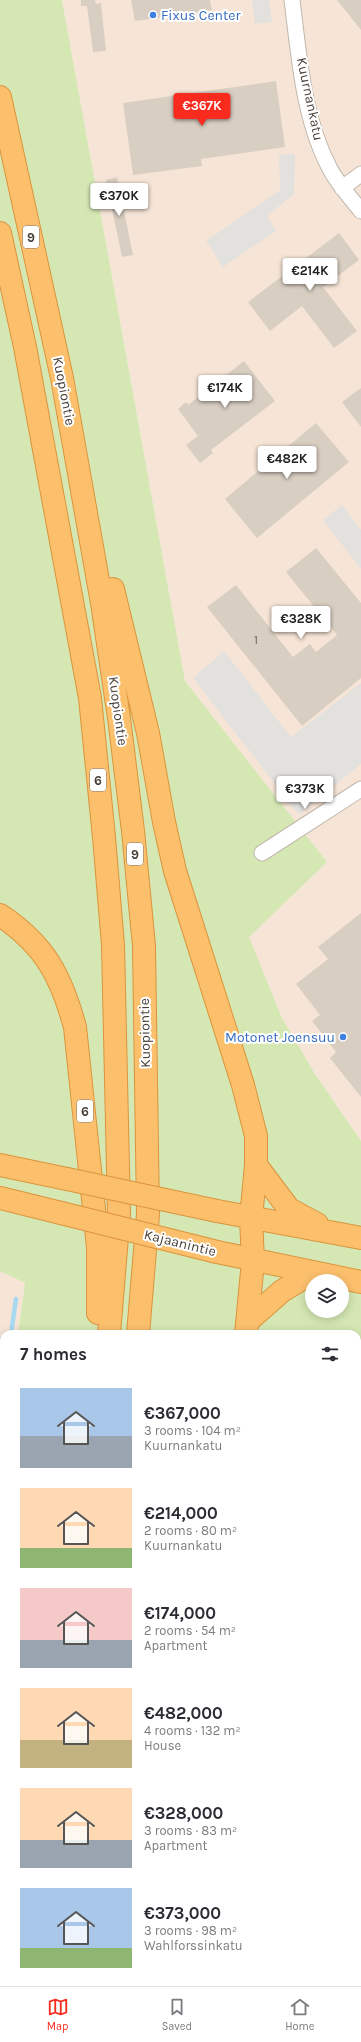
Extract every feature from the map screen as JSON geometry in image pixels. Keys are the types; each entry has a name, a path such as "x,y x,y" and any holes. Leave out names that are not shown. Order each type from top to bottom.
{"highway":[{"name":"Kuopiontie","path":"0,97 62,378 102,603 119,718 133,831 144,946 148,1214 138,1330"},
{"name":"Kuopiontie","path":"0,233 28,362 90,698 104,837 113,945 119,1213 109,1330"},
{"path":"62,378 148,733 164,822 175,871 243,1086 256,1136 256,1165 251,1218 253,1261 247,1328"},
{"name":"6","path":"0,914 17,926 35,942 53,967 67,998 75,1027 80,1057 98,1247 98,1330"},
{"path":"0,1165 216,1211 361,1238"},
{"path":"256,1165 289,1209 332,1233"},
{"name":"Kajaanintie","path":"0,1198 253,1261 361,1282"},
{"path":"247,1328 282,1291 312,1273"}],"street":[{"name":"Kuurnankatu","path":"292,0 311,119 319,144 329,167 342,188 361,211"},
{"path":"342,188 361,174"},
{"path":"262,853 361,789"}],"shaded area":[{"path":"62,0 361,0 361,1141 315,1074 282,1018 248,937 327,862 185,681"},
{"path":"252,0 269,0 272,22 255,24"},
{"path":"295,154 294,194 267,216 276,231 223,267 206,241 280,190 279,155"},
{"path":"342,505 361,530 361,569 323,520"},
{"path":"224,651 291,737 361,683 361,764 299,815 193,678"},
{"path":"0,1271 25,1283 19,1330 0,1330"}],"green space":[{"path":"0,0 62,0 185,681 327,862 249,937 282,1018 315,1074 361,1141 361,1330 19,1330 25,1283 0,1271"}],"building":[{"path":"81,0 95,0 96,4 101,3 106,51 93,52 87,6 81,6"},
{"name":"Fixus Center","path":"131,0 210,0 212,10 135,21"},
{"path":"337,0 361,0 361,30"},
{"path":"276,81 285,147 201,159 202,166 133,175 123,103"},
{"path":"117,177 133,255 122,257 106,180"},
{"path":"339,233 359,260 323,287 357,331 334,348 302,306 270,331 248,302"},
{"path":"244,361 275,401 211,450 213,453 200,463 186,445 198,436 178,409 186,402 188,405"},
{"path":"361,388 361,427 342,402"},
{"path":"316,423 349,462 257,538 225,499"},
{"path":"316,548 361,603 361,678 302,726 207,607 236,585 293,657 310,644 316,652 337,635 286,572"},
{"name":"Motonet Joensuu","path":"361,913 361,1097 330,1058 336,1052 312,1021 320,1015 296,984 328,959 318,947"}],"waterway":[{"path":"12,1330 16,1299"}],"place":[{"name":"Fixus Center","path":"153,15"},
{"name":"Motonet Joensuu","path":"343,1037"}]}
